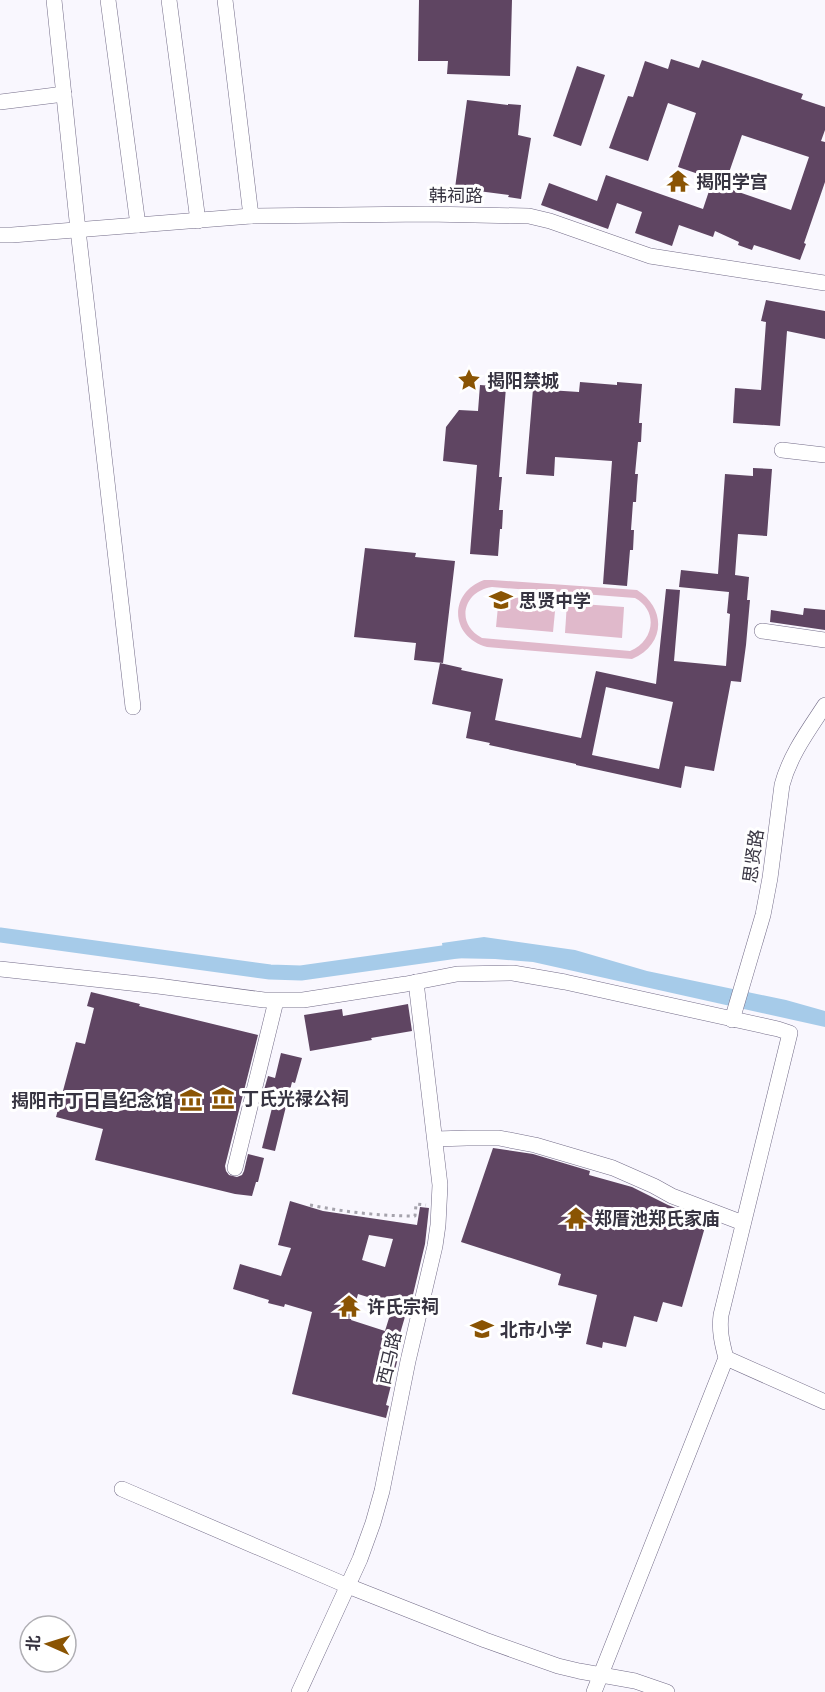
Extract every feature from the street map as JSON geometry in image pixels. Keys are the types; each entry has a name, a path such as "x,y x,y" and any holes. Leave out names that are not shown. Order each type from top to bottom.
{"street":[{"path":"54,0 133,707"},
{"path":"108,0 138,225"},
{"path":"169,0 198,221"},
{"path":"225,0 251,216"},
{"path":"0,102 64,94"},
{"name":"韩祠路","path":"0,235 251,216 427,214 530,216 650,256 825,283"},
{"path":"782,450 825,455"},
{"path":"762,631 825,640"},
{"name":"思贤路","path":"733,1016 763,915 785,772 825,705"},
{"path":"0,969 276,1001 303,1000 457,974 513,974 566,982 733,1016 790,1033 720,1322 721,1340 726,1358 594,1692"},
{"name":"西马路","path":"299,1692 367,1541 382,1491 401,1392 435,1246 440,1185 416,982"},
{"path":"235,1168 276,1001"},
{"path":"436,1139 500,1138 535,1144 613,1168 672,1196 743,1223"},
{"path":"726,1358 825,1402"},
{"path":"122,1489 348,1586 485,1640 558,1666 634,1681 667,1692"}],"path":[{"path":"310,1205 364,1214 393,1216 415,1216 417,1204 440,1205"}],"shaded area":[{"path":"484,580 492,580 637,590 654,607 658,626 656,636 643,653 632,659 487,647 475,642 460,625 459,604 472,586","holes":["492,587 635,598 648,610 650,626 644,640 630,651 482,638 473,632 466,617 466,609 474,595"]},
{"path":"499,596 556,601 553,632 496,627"},
{"path":"567,603 624,607 622,638 565,633"}],"water":[{"path":"484,937 575,950 647,971 786,1000 825,1011 825,1027 533,962 444,958 442,943"}],"building":[{"path":"419,0 512,0 510,76 447,74 448,61 418,61"},
{"path":"671,59 699,68 702,60 803,94 801,99 825,107 825,130 821,141 825,142 825,182 800,260 754,245 752,250 738,245 739,242 715,231 713,237 679,225 672,246 635,233 642,212 617,203 608,229 541,205 549,183 597,201 606,175 703,209 713,179 678,167 696,113 668,103 648,161 609,148 628,96 633,97 645,61 668,69","holes":["742,135 809,157 791,210 724,187"]},
{"path":"577,66 605,75 581,146 553,136"},
{"path":"467,100 521,105 518,135 531,138 521,199 508,197 509,195 455,188"},
{"path":"766,300 825,311 825,339 787,331 780,426 733,423 735,388 761,390 766,322 761,321"},
{"path":"580,382 617,385 617,382 642,384 639,423 642,423 641,442 638,442 635,474 638,474 636,502 633,502 631,530 634,530 633,550 630,550 627,586 603,584 612,461 555,457 554,476 526,474 533,389 579,392"},
{"path":"480,385 506,387 499,477 502,477 499,510 503,510 498,556 470,554 477,465 443,461 446,427 459,410 478,411"},
{"path":"753,468 772,469 767,536 738,534 735,575 749,577 747,600 750,600 746,645 741,682 731,681 714,771 685,766 681,788 489,745 490,743 466,738 471,712 432,704 440,663 503,679 495,720 581,738 596,671 656,684 666,589 680,590 674,661 726,666 730,614 727,613 729,592 679,587 681,570 718,574 725,474 753,476","holes":["606,687 673,702 659,769 592,755"]},
{"path":"365,548 416,553 415,557 455,561 443,663 414,660 416,643 354,637"},
{"path":"804,608 825,610 825,630 770,622 771,610 803,615"},
{"path":"91,992 258,1035 225,1166 229,1175 237,1177 244,1171 248,1154 264,1158 252,1196 235,1194 95,1160 103,1129 56,1117 76,1042 85,1044 94,1008 87,1006"},
{"path":"408,1004 412,1031 310,1051 304,1015 342,1009 343,1016"},
{"path":"281,1053 302,1058 295,1083 292,1082 275,1151 262,1148 274,1100 262,1097 268,1076 275,1078"},
{"path":"493,1148 533,1154 590,1171 589,1175 632,1187 668,1205 707,1220 682,1307 663,1302 657,1322 634,1316 626,1347 603,1342 602,1348 586,1344 597,1295 558,1285 561,1274 461,1242"},
{"path":"290,1201 323,1211 417,1225 420,1207 429,1208 425,1244 411,1303 409,1303 397,1344 400,1345 386,1405 389,1406 386,1418 292,1394 312,1312 285,1304 284,1307 268,1303 269,1300 233,1289 240,1264 281,1276 291,1248 278,1245","holes":["369,1235 393,1239 385,1267 362,1260","358,1294 393,1305 385,1331 351,1320"]}],"waterway":[{"path":"0,935 270,972 301,973 464,950"}],"place":[{"name":"揭阳学宫","path":"678,181"},
{"name":"揭阳禁城","path":"469,380"},
{"name":"思贤中学","path":"501,600"},
{"name":"丁氏光禄公祠","path":"223,1098"},
{"name":"揭阳市丁日昌纪念馆","path":"191,1100"},
{"name":"郑厝池郑氏家庙","path":"576,1218"},
{"name":"许氏宗祠","path":"349,1306"},
{"name":"北市小学","path":"482,1329"}]}
